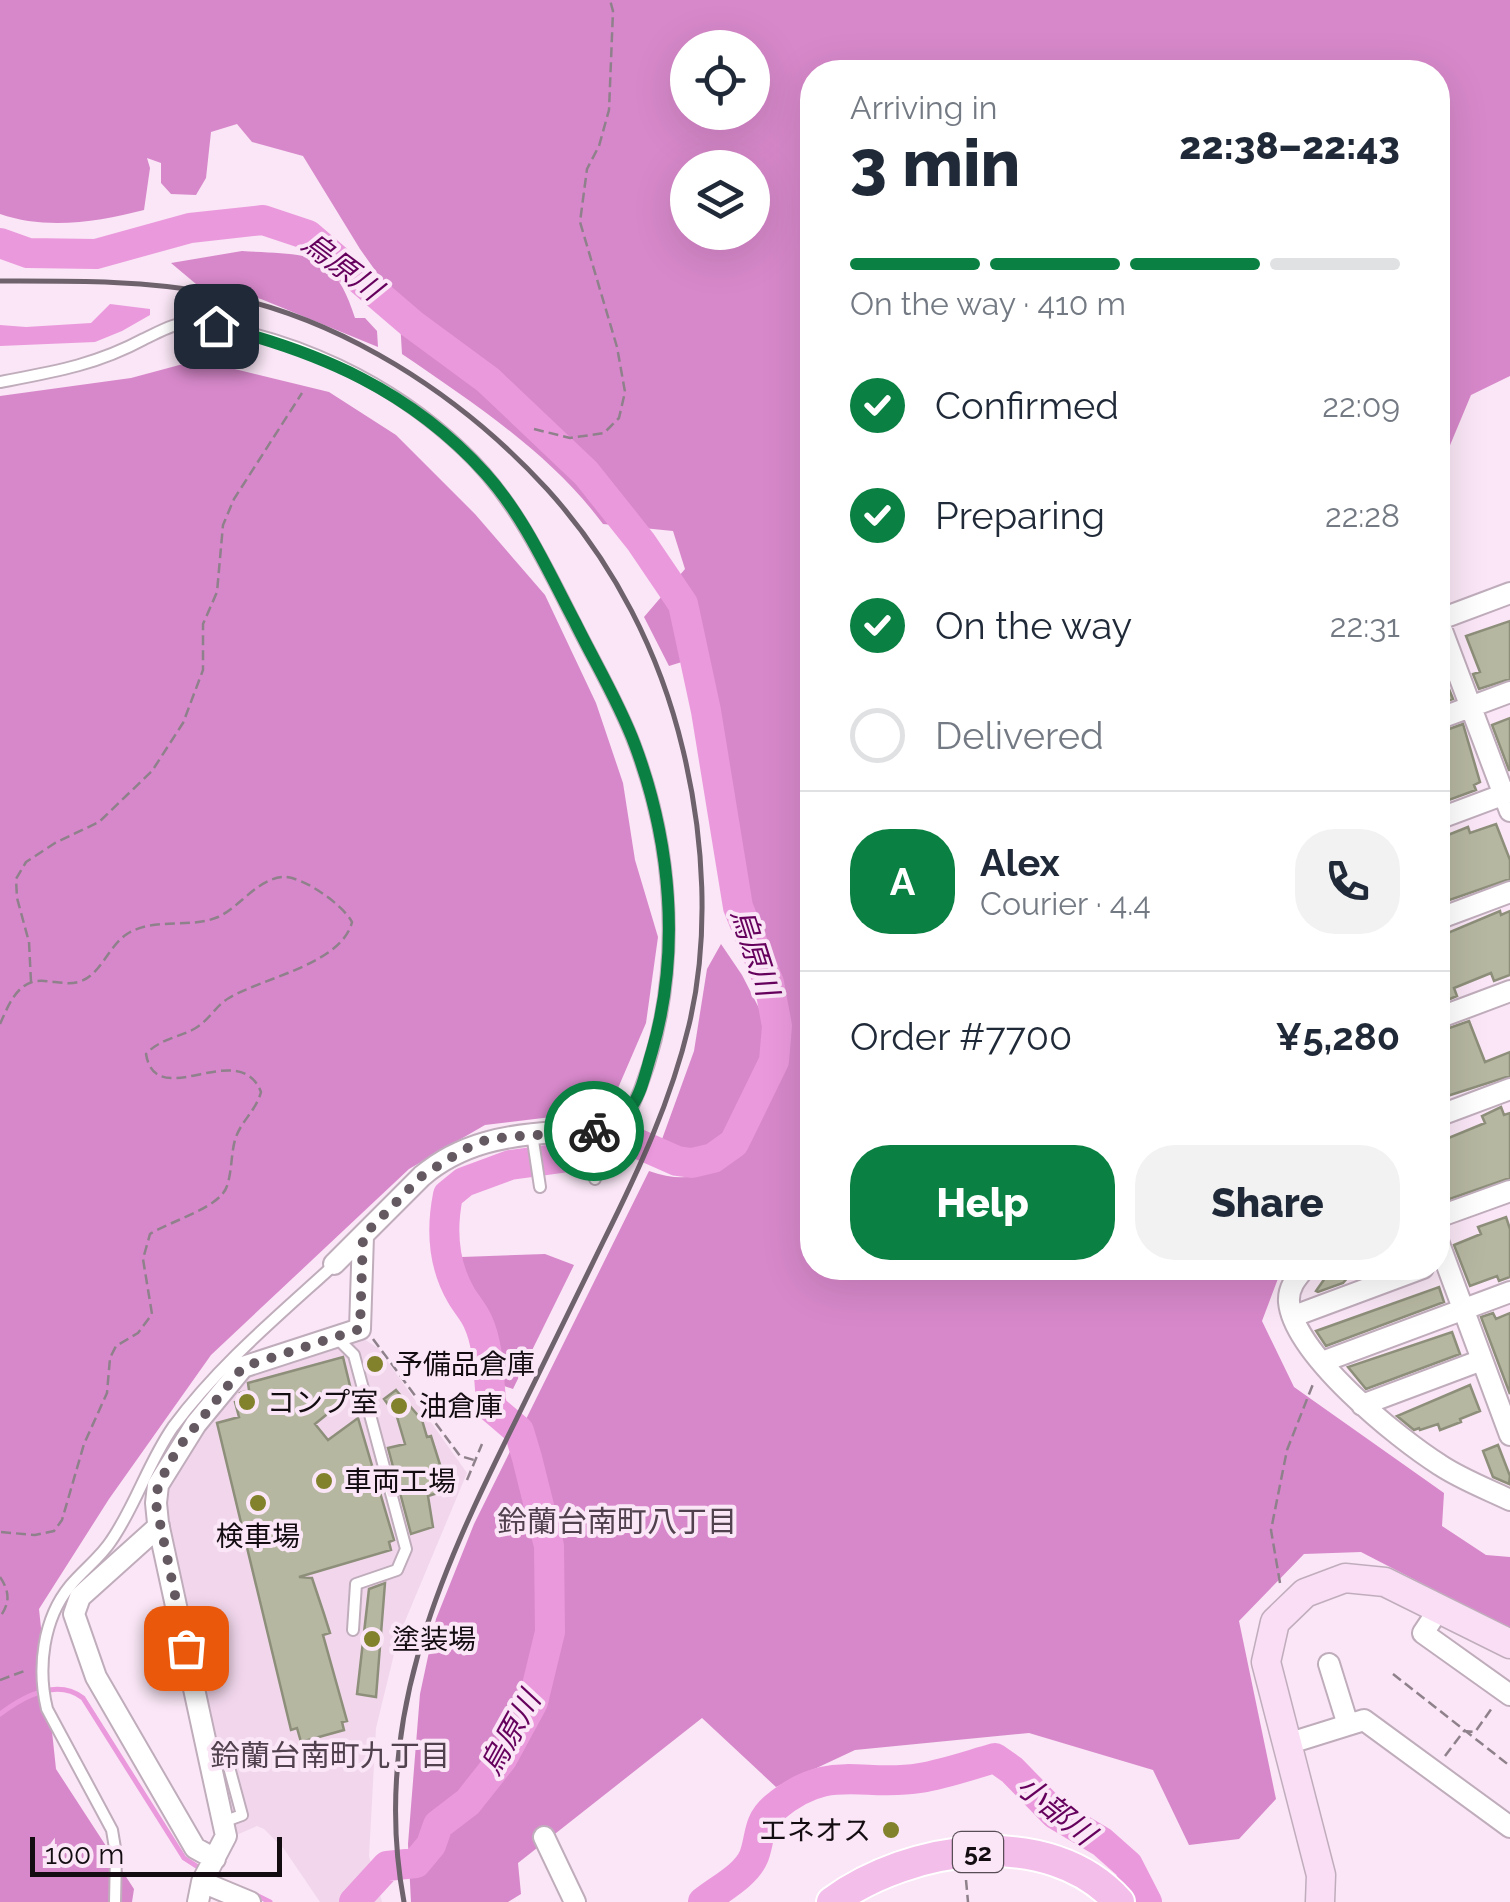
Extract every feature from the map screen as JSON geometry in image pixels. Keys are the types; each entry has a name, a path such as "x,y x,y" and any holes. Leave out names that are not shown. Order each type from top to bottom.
{"main road":[{"name":"52","path":"832,1902 900,1868 958,1853 979,1852 1020,1853 1070,1865 1095,1880 1119,1902"}],"street":[{"path":"1450,616 1510,593"},
{"path":"1450,653 1508,799 1450,816"},
{"path":"1450,715 1510,692"},
{"path":"1450,914 1510,892"},
{"path":"1450,1014 1510,991"},
{"path":"1450,1112 1510,1089"},
{"path":"334,1264 437,1164 486,1140 593,1134"},
{"path":"1450,1214 1510,1191"},
{"path":"250,1902 200,1892 226,1836 159,1526 158,1485 187,1436 243,1367 360,1329 363,1236"},
{"path":"1450,1278 1482,1360 1503,1393 1510,1435"},
{"path":"1295,1280 1289,1300 1298,1329 1322,1362 1362,1404 1440,1466 1510,1500"},
{"path":"1294,1316 1391,1280"},
{"path":"1322,1362 1510,1292"},
{"path":"1362,1404 1482,1360"},
{"path":"159,1526 80,1597 74,1614 96,1677 195,1848 215,1859"},
{"path":"1320,1902 1320,1875 1266,1662 1275,1622 1306,1593 1345,1578 1385,1582 1510,1644"},
{"path":"1439,1609 1422,1633 1507,1693"},
{"path":"1329,1664 1348,1725"},
{"path":"1287,1744 1364,1720 1510,1827"},
{"path":"544,1837 575,1902"}],"lane":[{"path":"0,382 64,372 102,360 187,322 216,326 278,342 367,379 410,406 488,475 542,556 634,742 646,779 667,883 670,941 654,1044 630,1113 593,1134 595,1174"},
{"path":"532,1138 540,1187"},
{"path":"116,1902 112,1830 44,1699 42,1664 48,1629 69,1587 116,1533 175,1425 227,1366 334,1264"},
{"path":"336,1337 354,1355 406,1549 398,1570 356,1584 354,1630"},
{"path":"223,1822 242,1816 229,1766"}],"path":[{"path":"534,429 570,438 604,433 620,418 625,392 617,347 580,222 588,169 609,110 610,0"},
{"path":"31,982 16,878 26,862 99,822 152,771 183,723 203,670 202,624 217,592 224,525 234,499 302,393"},
{"path":"0,1024 13,997 31,982 79,982 96,970 127,934 142,927 218,916 265,884 286,877 332,899 352,922 350,931 328,953 237,993 221,1002 196,1028 156,1044 146,1054 148,1066 157,1075 175,1078 237,1069 248,1073 260,1092 257,1106 234,1140 226,1188 220,1199 170,1221 150,1234 146,1242 143,1258 152,1314 138,1333 116,1346 110,1358 107,1394 84,1444 62,1520 54,1531 0,1532"},
{"path":"360,1329 368,1333 460,1456 474,1460"},
{"path":"1282,1594 1271,1530 1286,1450 1322,1362"},
{"path":"467,1480 482,1444"},
{"path":"0,1577 7,1588 8,1606 0,1617"},
{"path":"1392,1674 1510,1766"},
{"path":"1464,1731 1475,1732 1507,1693"},
{"path":"1434,1772 1464,1731"},
{"path":"965,1875 968,1902"}],"shaded area":[{"path":"0,0 1510,0 1510,376 1471,395 1450,445 1450,60 800,60 800,1280 1277,1280 1262,1321 1294,1387 1444,1493 1442,1526 1486,1555 1510,1557 1510,1629 1361,1552 1304,1554 1239,1621 1276,1799 1239,1839 1189,1845 1153,1770 1029,1733 855,1750 776,1787 702,1718 518,1863 521,1894 508,1902 411,1902 408,1844 420,1694 436,1619 474,1524 649,1171 672,1177 702,1174 729,1154 716,1149 682,1151 661,1142 694,1051 707,969 721,944 763,1016 786,1012 729,894 710,802 701,656 669,666 644,617 685,569 673,531 603,524 535,452 402,354 399,304 303,156 252,142 237,124 211,132 206,178 196,195 171,194 161,183 161,163 147,158 150,168 144,210 109,218 35,222 0,214"},
{"path":"242,251 300,256 326,267 337,279 355,318 365,318 377,331 378,347 261,299 196,284 171,263"},
{"path":"110,304 150,309 150,315 95,342 0,346 0,325 91,323"},
{"path":"198,360 329,392 396,435 475,514 545,595 596,703 623,783 635,860 658,937 646,1023 612,1102 568,1115 485,1125 409,1169 211,1355 109,1499 39,1609 56,1769 134,1889 132,1902 0,1902 0,396 131,378"},
{"path":"545,1254 574,1265 513,1389 498,1384 503,1363 491,1325 463,1285 462,1257"},
{"path":"349,1339 364,1339 378,1348 467,1473 398,1638 376,1728 369,1856 382,1902 320,1902 284,1849 264,1829 257,1826 234,1836 164,1509 164,1487 183,1450 249,1371"}],"building":[{"path":"1510,621 1510,679 1479,689 1473,674 1480,672 1466,636"},
{"path":"1510,718 1510,770 1509,770 1492,725"},
{"path":"1463,724 1480,782 1474,785 1476,790 1450,800 1450,729"},
{"path":"1496,824 1510,860 1510,879 1450,900 1450,834 1468,827 1470,833"},
{"path":"1500,911 1501,915 1510,911 1510,975 1494,981 1491,973 1454,988 1457,996 1450,999 1450,932"},
{"path":"1469,1021 1485,1062 1510,1052 1510,1076 1450,1095 1450,1028"},
{"path":"1501,1107 1504,1115 1510,1113 1510,1178 1450,1199 1450,1137 1485,1123 1482,1116"},
{"path":"1506,1217 1510,1229 1510,1277 1499,1281 1497,1276 1470,1286 1454,1245 1481,1234 1478,1227"},
{"path":"1324,1280 1346,1280 1343,1283 1316,1291"},
{"path":"1439,1287 1444,1302 1326,1346 1316,1331"},
{"path":"1493,1313 1496,1319 1510,1313 1510,1394 1481,1317"},
{"path":"1452,1332 1460,1354 1366,1389 1348,1367"},
{"path":"343,1357 352,1394 315,1424 328,1440 358,1418 394,1540 389,1542 391,1550 299,1577 312,1578 324,1614 330,1633 323,1635 347,1721 342,1722 344,1730 301,1742 297,1728 291,1730 217,1423 239,1417 235,1402 242,1400 240,1393 249,1390 248,1383"},
{"path":"1470,1385 1480,1411 1460,1419 1461,1422 1440,1430 1438,1424 1414,1430 1397,1416"},
{"path":"396,1390 422,1420 427,1437 431,1436 448,1490 428,1496 433,1527 411,1534 388,1448 405,1444 397,1417 384,1399"},
{"path":"1498,1445 1510,1476 1509,1484 1493,1477 1483,1451"},
{"name":"塗装場","path":"385,1583 376,1697 357,1694 369,1589"}],"waterway":[{"name":"烏原川","path":"0,243 28,253 96,254 190,228 263,220 308,235 412,324 488,380 586,473 641,542 683,604 706,711 738,907 769,983 777,1026 774,1061 734,1143 713,1158 692,1163 677,1161 634,1142 584,1155 510,1165 464,1182 448,1195 444,1234 450,1271 482,1332 492,1408 519,1431 549,1546 550,1632 533,1702 502,1759 468,1802 438,1825 431,1845 416,1863 387,1866 354,1902"},
{"path":"0,1714 41,1692 62,1690 83,1698 184,1858 201,1869"},
{"name":"小部川","path":"703,1902 745,1870 754,1856 765,1819 774,1808 812,1785 829,1780 920,1778 995,1758 1055,1814 1102,1842 1128,1865 1147,1902"},
{"path":"256,1895 270,1902"}],"railway":[{"path":"0,281 159,286 260,304 352,340 437,392 513,455 547,489 593,547 648,644 683,750 696,817 702,887 700,957 689,1025 673,1081 641,1163 460,1538 418,1654 404,1714 397,1775 396,1837 404,1902"}],"way so far":[{"path":"186,1648 156,1504 158,1485 196,1424 243,1367 360,1329 363,1236 437,1164 486,1140 594,1131"}],"place":[{"name":"予備品倉庫","path":"375,1364"},
{"name":"コンプ室","path":"247,1402"},
{"name":"油倉庫","path":"399,1406"},
{"name":"車両工場","path":"324,1481"},
{"name":"検車場","path":"258,1503"},
{"name":"塗装場","path":"372,1639"},
{"name":"エネオス","path":"891,1830"}],"district":[{"name":"鈴蘭台南町八丁目","path":"617,1521"},
{"name":"鈴蘭台南町九丁目","path":"330,1755"}],"route":[{"path":"216,326 278,342 367,379 410,406 462,449 488,475 516,513 612,694 646,779 667,883 670,941 665,996 640,1092 630,1113 594,1131"}]}
